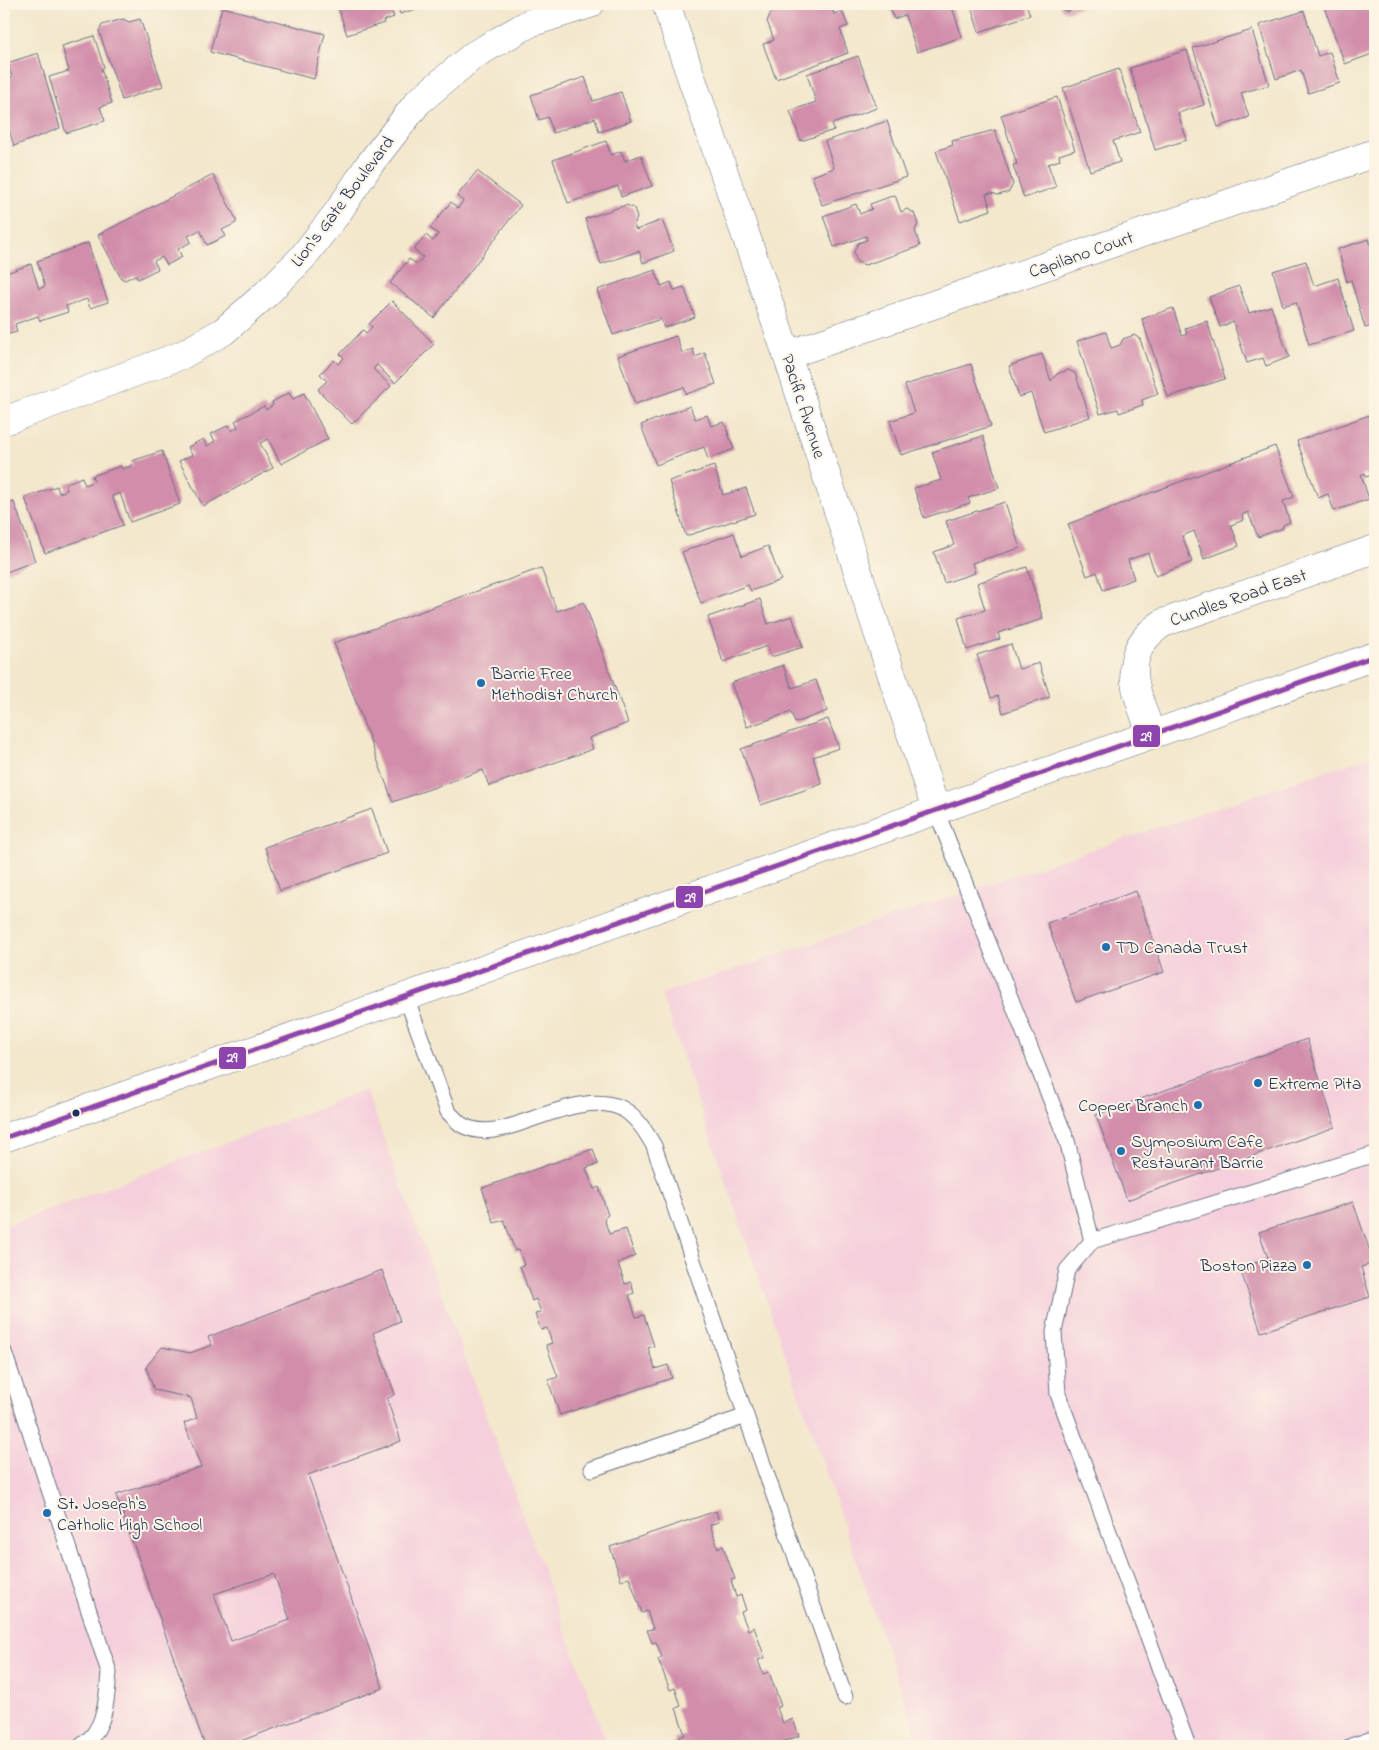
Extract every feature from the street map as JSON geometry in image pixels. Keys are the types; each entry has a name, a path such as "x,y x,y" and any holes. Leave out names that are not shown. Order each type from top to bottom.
{"street":[{"name":"Lion's Gate Boulevard","path":"4,421 182,355 224,331 266,294 302,258 338,212 369,165 418,102 474,55 530,23 590,4"},
{"name":"Pacific Avenue","path":"666,4 787,355 936,810"},
{"name":"Capilano Court","path":"787,355 1375,153"},
{"name":"Cundles Road East","path":"1151,734 1134,680 1134,665 1143,638 1163,623 1375,549"},
{"path":"4,1138 1375,656"}],"lane":[{"path":"936,810 1067,1141 1092,1241"},
{"path":"406,997 448,1112 462,1125 480,1131 500,1130 569,1108 590,1104 611,1105 628,1112 643,1127 654,1146 746,1416 845,1697"},
{"path":"1188,1746 1058,1394 1054,1332 1067,1270 1092,1241 1375,1154"},
{"path":"4,1352 109,1672 106,1710 90,1740 81,1746"},
{"path":"592,1469 746,1416"},
{"path":"1351,1746 1375,1738"}],"shaded area":[{"path":"1375,755 1375,1746 920,1746 661,994"},
{"path":"366,1090 608,1746 4,1746 4,1227"}],"building":[{"path":"337,4 422,4 423,7 400,14 398,8 391,10 394,17 383,21 384,23 347,35"},
{"path":"798,4 831,4 834,14 842,11 848,26 840,29 848,53 776,79 763,44 774,40 767,21 771,13"},
{"path":"889,4 951,4 962,37 917,52 905,15 894,19"},
{"path":"970,4 1026,4 1030,15 979,32"},
{"path":"1060,4 1087,4 1067,12 1061,9"},
{"path":"1323,4 1375,4 1375,64 1372,54 1345,64"},
{"path":"222,7 325,34 314,79 210,52"},
{"path":"1304,11 1318,56 1330,52 1340,83 1308,93 1301,70 1276,79 1259,25"},
{"path":"123,19 129,22 140,19 163,86 122,100 99,31 102,25"},
{"path":"1252,30 1269,85 1241,93 1249,117 1218,127 1193,48"},
{"path":"94,36 104,67 101,69 112,103 100,107 105,121 66,133 49,77 69,71 62,46"},
{"path":"1187,50 1204,105 1178,113 1187,140 1155,150 1130,68"},
{"path":"38,53 60,128 14,146 4,114 4,80 12,77 7,63"},
{"path":"858,56 877,108 832,124 834,130 801,141 790,111 816,102 807,74"},
{"path":"1119,69 1140,132 1113,141 1120,162 1090,171 1063,88"},
{"path":"585,77 593,101 621,92 631,121 599,132 595,118 553,133 548,117 539,120 531,95"},
{"path":"1057,97 1075,150 1059,155 1060,160 1048,164 1056,187 1024,198 1013,165 1017,164 1001,115"},
{"path":"887,121 906,177 822,205 812,176 834,168 825,141"},
{"path":"995,130 1013,184 1009,192 998,195 986,194 991,210 960,221 936,151 953,145 952,141"},
{"path":"606,141 611,155 621,151 625,161 641,155 652,186 621,197 618,186 568,203 553,160"},
{"path":"477,171 521,205 434,318 390,283 409,259 417,264 423,257 414,250 426,235 433,241 438,234 430,228 451,202 458,208 463,201 457,196"},
{"path":"213,175 236,219 236,223 222,230 226,236 207,245 200,230 188,236 191,242 178,249 182,257 167,265 162,257 154,261 158,269 138,279 135,275 125,280 121,278 98,235"},
{"path":"895,195 901,212 907,209 914,213 918,224 915,230 920,246 865,265 857,262 854,252 858,243 867,240 866,236 834,247 823,216 856,204 860,214 872,209 870,204"},
{"path":"626,205 634,208 637,218 634,225 636,230 662,220 674,251 643,263 639,251 601,264 585,219"},
{"path":"1369,239 1375,261 1375,325 1365,328 1351,280 1347,282 1338,249"},
{"path":"88,243 108,302 90,308 87,299 66,306 68,312 40,321 38,316 15,324 17,332 5,335 6,339 4,339 4,274 31,264 39,289 45,286 37,261"},
{"path":"1306,261 1314,286 1338,278 1354,331 1309,345 1296,302 1283,306 1273,271"},
{"path":"655,270 661,286 671,282 674,290 684,287 695,317 664,328 661,319 613,335 597,290"},
{"path":"1239,286 1249,313 1271,306 1289,357 1266,366 1263,358 1247,363 1233,322 1220,327 1209,297"},
{"path":"392,301 434,344 395,383 377,365 373,369 391,386 352,424 318,389 327,381 320,374 334,360 338,364 344,358 340,354 363,330 366,333 372,327 369,324"},
{"path":"1173,308 1182,336 1187,334 1185,328 1207,321 1225,379 1168,397 1142,319"},
{"path":"1106,332 1111,348 1120,345 1123,339 1134,335 1140,339 1158,394 1142,400 1143,405 1119,413 1118,409 1100,414 1077,341"},
{"path":"676,336 682,353 693,349 695,357 705,353 716,384 686,394 684,387 635,404 618,356"},
{"path":"1042,354 1051,381 1057,374 1068,370 1075,373 1090,417 1044,432 1031,393 1019,397 1009,366"},
{"path":"971,364 991,426 901,455 890,421 914,413 905,385"},
{"path":"289,393 293,399 304,393 328,439 281,464 268,439 260,443 273,468 203,506 179,461 192,455 188,447 203,439 207,446 215,441 211,434 229,425 231,431 238,427 235,421 264,406 266,410 273,405 272,402"},
{"path":"690,406 695,419 707,415 711,426 724,422 734,449 708,459 704,447 656,465 641,425"},
{"path":"1375,413 1375,474 1366,477 1365,473 1361,475 1369,499 1334,511 1328,494 1318,498 1297,441"},
{"path":"983,436 999,488 968,498 970,503 924,518 914,488 941,480 932,452"},
{"path":"1275,446 1294,497 1283,501 1290,522 1283,525 1283,528 1258,537 1248,512 1242,515 1244,520 1231,525 1239,546 1204,559 1194,531 1182,536 1192,562 1156,576 1148,553 1128,560 1134,579 1103,590 1097,572 1087,576 1068,524"},
{"path":"162,451 180,504 130,522 120,493 112,496 123,525 45,553 25,498 57,486 59,493 67,490 65,484 82,477 85,485 94,481 92,476 121,466 122,469 133,465 132,461"},
{"path":"714,466 723,495 746,488 755,514 686,536 669,481"},
{"path":"14,502 35,561 4,573 4,506"},
{"path":"1005,502 1020,548 972,563 975,573 944,583 934,552 954,545 946,521"},
{"path":"734,533 742,556 768,546 781,580 751,591 748,585 701,603 682,552"},
{"path":"1027,567 1043,619 998,633 1000,639 967,650 958,618 985,610 977,583"},
{"name":"Barrie Free Methodist Church","path":"541,568 557,611 584,602 628,723 589,738 593,749 489,786 483,770 393,802 334,643"},
{"path":"760,599 768,624 792,616 803,647 771,657 767,646 723,662 708,617"},
{"path":"1011,644 1019,669 1039,663 1050,697 1003,713 998,696 991,698 977,655"},
{"path":"783,665 792,688 816,680 827,711 795,723 791,712 747,727 731,683"},
{"path":"828,719 839,748 813,757 822,784 761,805 741,749"},
{"path":"372,809 387,853 280,891 265,847"},
{"name":"TD Canada Trust","path":"1136,891 1164,972 1076,1002 1047,923"},
{"path":"1307,1039 1335,1127 1127,1200 1096,1115"},
{"path":"593,1149 598,1164 586,1168 594,1189 599,1187 608,1215 604,1218 609,1234 626,1229 635,1256 618,1263 625,1284 631,1282 634,1293 629,1295 636,1317 644,1315 654,1346 648,1348 655,1369 668,1365 672,1378 560,1415 548,1380 558,1377 546,1345 552,1343 547,1328 541,1330 535,1314 541,1312 536,1299 532,1301 520,1266 524,1265 519,1250 515,1251 504,1220 494,1223 482,1188"},
{"name":"Boston Pizza","path":"1353,1202 1374,1263 1361,1267 1370,1297 1261,1332 1240,1268 1268,1258 1259,1232"},
{"path":"382,1270 400,1321 373,1333 395,1394 387,1399 401,1441 308,1475 383,1688 227,1746 205,1746 116,1495 201,1467 184,1423 197,1418 191,1398 154,1390 146,1367 162,1347 190,1353 212,1345 208,1337","holes":["274,1574 290,1620 231,1641 214,1594"]},
{"path":"716,1511 719,1522 710,1525 718,1548 723,1546 735,1579 731,1580 736,1597 741,1595 746,1610 741,1612 748,1630 754,1627 765,1658 758,1660 763,1674 769,1672 781,1706 777,1708 783,1723 793,1719 799,1736 771,1746 676,1746 674,1739 685,1735 676,1708 681,1706 675,1688 670,1690 658,1659 662,1657 656,1642 652,1643 647,1630 653,1629 647,1611 642,1613 629,1577 621,1580 610,1547"}],"transit line":[{"name":"29","path":"4,1138 1375,656"}],"place":[{"name":"Barrie Free Methodist Church","path":"481,683"},
{"name":"TD Canada Trust","path":"1106,947"},
{"name":"Extreme Pita","path":"1258,1083"},
{"name":"Copper Branch","path":"1198,1105"},
{"name":"Symposium Cafe Restaurant Barrie","path":"1121,1151"},
{"name":"Boston Pizza","path":"1307,1265"},
{"name":"St. Joseph's Catholic High School","path":"47,1513"}]}
